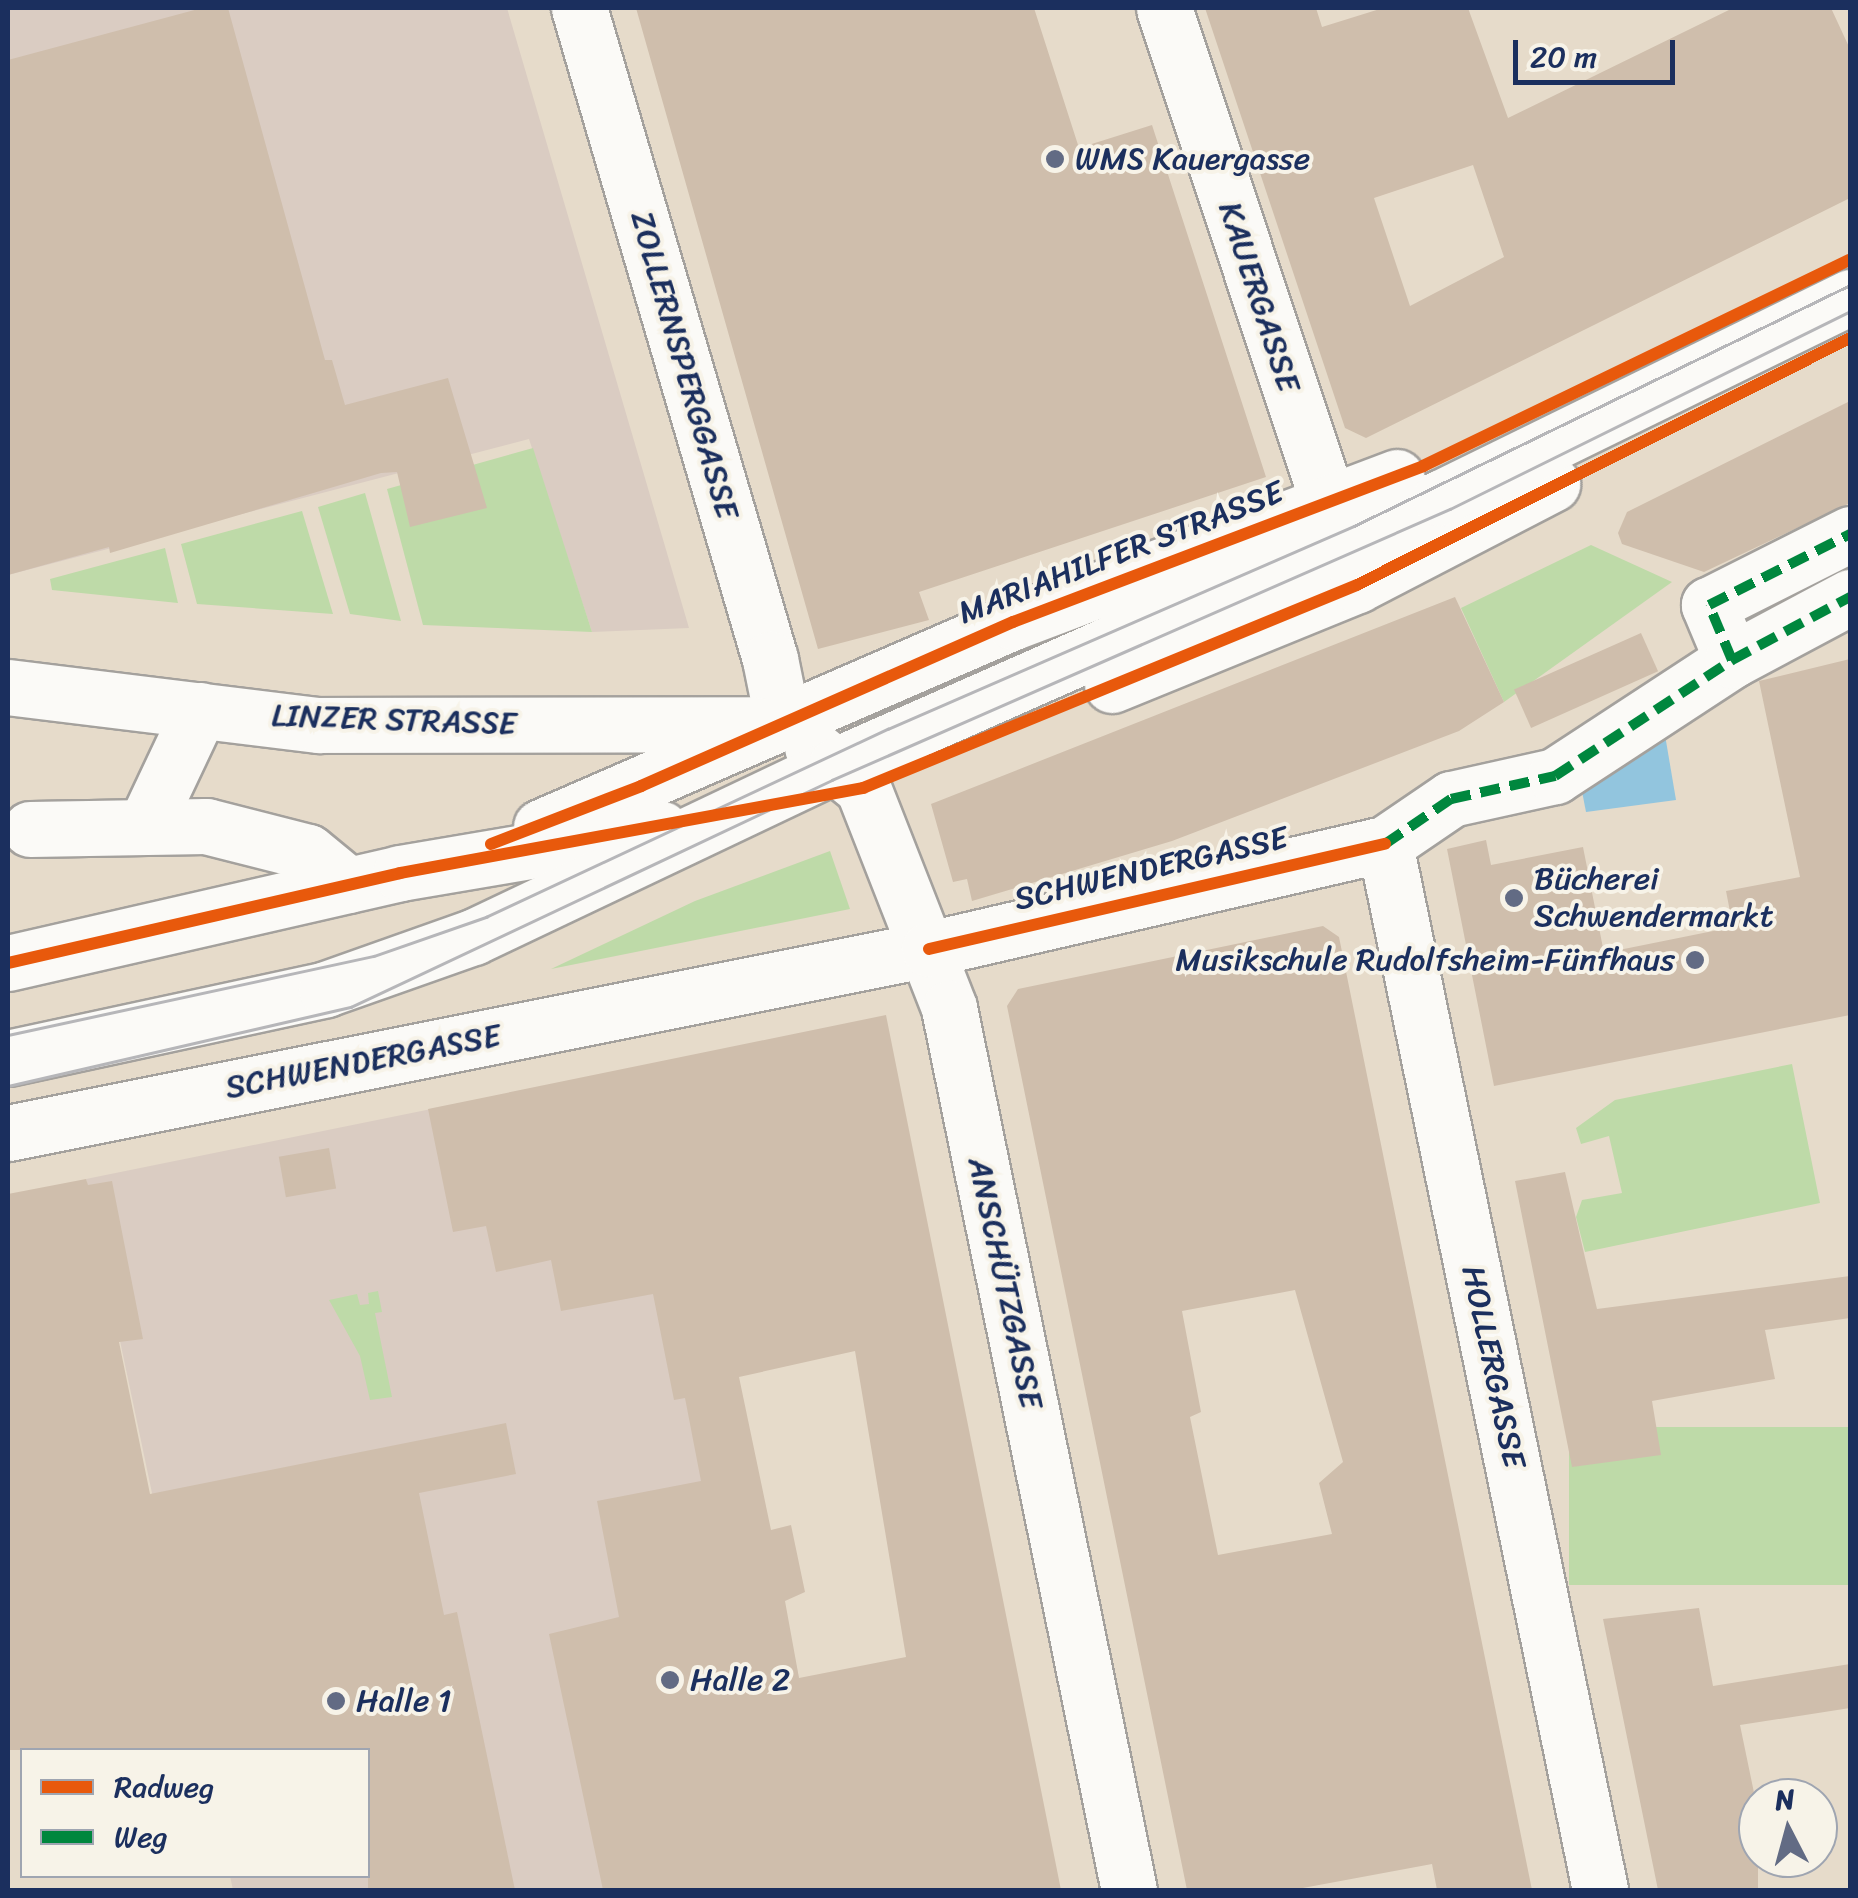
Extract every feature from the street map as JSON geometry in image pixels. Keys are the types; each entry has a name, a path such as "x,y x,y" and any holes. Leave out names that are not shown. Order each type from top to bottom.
{"street":[{"name":"ZOLLERNSPERGGASSE","path":"579,8 770,659 783,723"},
{"name":"KAUERGASSE","path":"1164,8 1342,544"},
{"name":"MARIAHILFER STRASSE","path":"1342,544 1423,466 1850,260"},
{"path":"400,873 849,777 1342,544 1850,296"},
{"name":"MARIAHILFER STRASSE","path":"400,873 520,835 1138,571 1342,544 1850,338"},
{"path":"1732,660 1709,605 1850,534"},
{"name":"SCHWENDERGASSE","path":"8,1132 929,949 1385,844 1451,799 1554,776 1732,660 1850,597"},
{"name":"LINZER STRASSE","path":"8,687 354,726 783,723"},
{"path":"146,824 200,710"},
{"name":"ANSCHÜTZGASSE","path":"783,723 849,777 929,949 948,1008 1130,1890"},
{"name":"MARIAHILFER STRASSE","path":"8,963 400,873 725,818 849,777"},
{"path":"8,1058 399,966 725,818"},
{"path":"30,829 146,824 206,826 282,842 308,852 348,885"},
{"name":"HOLLERGASSE","path":"1385,844 1600,1890"}],"shaded area":[{"path":"8,8 507,8 689,628 592,632 529,439 8,575"},
{"path":"673,1060 842,1890 233,1890 230,1878 370,1878 370,1748 206,1748 86,1179"}],"green space":[{"path":"533,448 592,632 423,625 387,489"},
{"path":"365,493 401,621 350,614 318,507"},
{"path":"302,511 333,614 197,604 181,544"},
{"path":"1591,545 1672,582 1504,702 1461,608"},
{"path":"165,548 178,603 52,590 50,579"},
{"path":"830,851 850,909 551,969 695,901"},
{"path":"1792,1064 1820,1203 1585,1252 1576,1217 1582,1200 1622,1193 1609,1136 1581,1144 1576,1128 1615,1100"},
{"path":"378,1291 382,1312 375,1313 392,1397 370,1400 360,1356 329,1300 357,1294 360,1305 369,1304 368,1293"},
{"path":"1569,1427 1850,1427 1850,1585 1569,1585"}],"water":[{"path":"1664,729 1676,800 1586,812 1580,781"}],"building":[{"path":"202,8 228,8 325,360 332,360 345,405 448,378 487,508 410,527 397,472 381,473 110,553 109,547 8,575 8,60"},
{"path":"636,8 1034,8 1079,148 1152,125 1266,477 919,592 929,620 818,649"},
{"path":"1205,8 1316,8 1322,27 1383,8 1468,8 1508,118 1733,8 1831,8 1850,49 1850,198 1366,438 1345,428","holes":["1473,165 1504,257 1410,306 1374,198"]},
{"path":"1850,401 1850,503 1704,572 1622,544 1618,533 1627,512"},
{"path":"1455,597 1504,702 1459,731 1172,841 972,901 967,879 953,882 931,804"},
{"path":"1641,633 1658,671 1531,728 1514,690"},
{"path":"1850,659 1850,1015 1494,1086 1447,849 1486,840 1491,865 1583,847 1604,953 1733,927 1726,891 1800,877 1759,681"},
{"path":"1323,926 1339,937 1532,1890 1437,1890 1432,1864 1292,1890 1187,1890 1007,1006 1018,989","holes":["1295,1290 1343,1462 1319,1483 1332,1534 1218,1555 1190,1417 1201,1412 1182,1311"]},
{"path":"886,1015 1061,1890 603,1890 549,1634 619,1617 597,1501 701,1481 685,1398 674,1400 653,1294 561,1311 551,1260 496,1272 486,1226 453,1232 428,1109","holes":["855,1351 906,1657 799,1678 785,1601 805,1592 791,1525 771,1530 739,1377"]},
{"path":"329,1148 336,1188 286,1197 279,1157"},
{"path":"1565,1172 1597,1309 1850,1276 1850,1318 1765,1330 1775,1379 1652,1401 1661,1455 1572,1467 1515,1181"},
{"path":"86,1179 88,1185 112,1181 143,1339 119,1342 150,1494 506,1423 516,1474 419,1493 444,1615 457,1612 515,1890 368,1890 370,1748 8,1750 8,1194"},
{"path":"1699,1608 1713,1686 1850,1664 1850,1708 1740,1725 1751,1778 1738,1778 1738,1878 1758,1878 1758,1890 1658,1890 1603,1619"}],"tram line":[{"path":"8,1035 374,956 486,917 888,729 1354,526 1850,285"},
{"path":"8,1086 351,1007 832,780 1450,509 1850,311"}],"marked path":[{"path":"1732,660 1709,605 1850,534"},
{"path":"1385,844 1451,799 1555,776 1732,660 1850,597"}],"cycle path":[{"path":"491,844 641,786 1013,622 1423,466 1850,260"},
{"path":"8,963 400,873 863,788 1357,585 1850,338"},
{"path":"929,949 1385,844"}],"place":[{"name":"WMS Kauergasse","path":"1055,159"},
{"name":"Bücherei Schwendermarkt","path":"1514,898"},
{"name":"Musikschule Rudolfsheim-Fünfhaus","path":"1695,960"},
{"name":"Halle 2","path":"670,1680"},
{"name":"Halle 1","path":"336,1701"}]}
